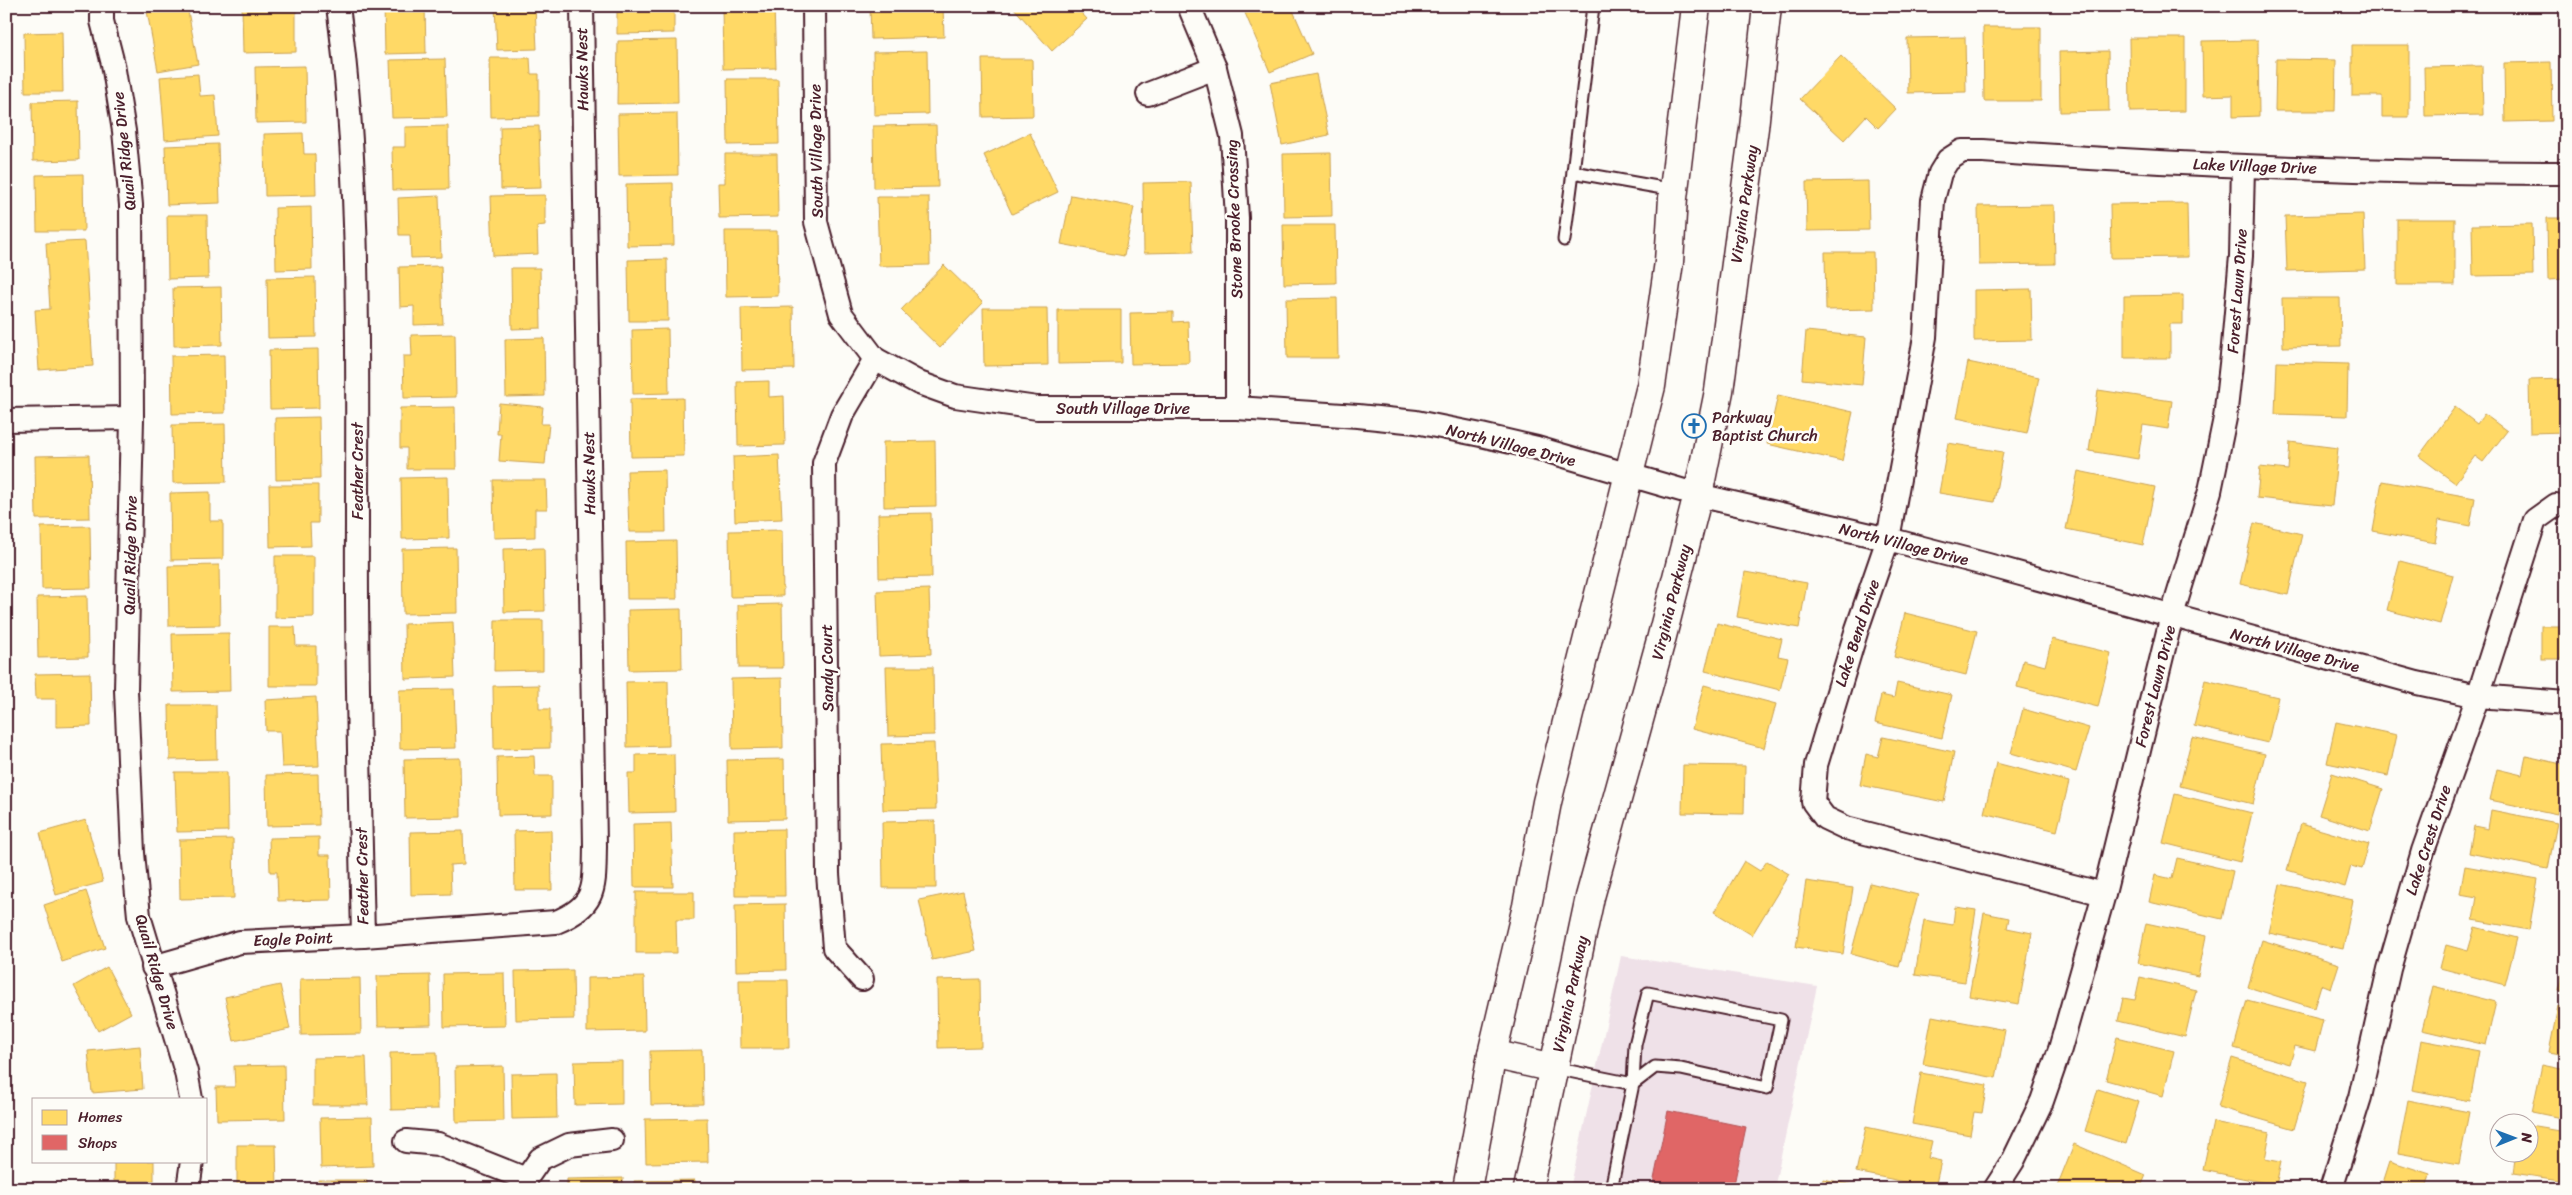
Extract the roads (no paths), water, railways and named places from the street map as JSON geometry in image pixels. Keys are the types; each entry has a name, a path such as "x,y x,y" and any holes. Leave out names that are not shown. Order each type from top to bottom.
{"main road":[{"path":"1467,1189 1492,1054 1562,739 1629,476 1659,338 1669,262 1674,190 1696,6"},
{"name":"Virginia Parkway","path":"1528,1189 1590,897 1662,640 1698,495 1719,391 1754,128 1767,6"},
{"path":"1492,1054 1554,1068"}],"street":[{"name":"Quail Ridge Drive","path":"102,6 102,21 113,64 124,131 131,205 132,418 126,690 133,853 139,916 186,1072 191,1098"},
{"name":"Feather Crest","path":"338,6 346,69 354,228 357,390 357,653 363,936"},
{"name":"Hawks Nest","path":"556,922 576,914 590,897 594,883 595,855 582,6"},
{"name":"South Village Drive","path":"814,6 816,222 841,314 875,359 919,383 955,396 1037,408 1237,408"},
{"name":"Stone Brooke Crossing","path":"1189,6 1215,68 1232,136 1237,218 1237,408"},
{"path":"1148,94 1215,68"},
{"name":"Lake Village Drive","path":"1948,160 1962,152 1983,151 2121,161 2243,166 2566,173"},
{"name":"Lake Bend Drive","path":"1948,160 1940,173 1933,200 1925,337 1888,538 1857,629 1816,765 1813,802 1825,818 1846,828 2104,894"},
{"name":"Forest Lawn Drive","path":"1995,1189 2013,1161 2042,1101 2060,1049 2104,894 2172,615 2210,491 2224,418 2241,256 2243,166"},
{"name":"Sandy Court","path":"862,979 834,948 828,874 824,463 842,415 875,359"},
{"name":"North Village Drive","path":"1237,408 1416,422 1537,448 1698,495 1888,538 2398,678 2478,696 2566,703"},
{"path":"6,420 132,418"},
{"name":"Lake Crest Drive","path":"2331,1189 2360,1097 2389,969 2422,851 2478,696 2535,520 2556,505"},
{"name":"Eagle Point","path":"153,967 240,942 363,936 556,922"},
{"path":"406,1141 438,1144 526,1184 540,1159 568,1145 612,1140"},
{"path":"188,1189 192,1162"}],"lane":[{"path":"1564,240 1593,6"},
{"path":"1572,172 1674,190"},
{"path":"1554,1068 1633,1084 1655,1067 1681,1069 1767,1088 1781,1020 1648,993 1635,1045 1633,1084 1611,1189"}],"place":[{"name":"Parkway Baptist Church","path":"1694,426"}]}
